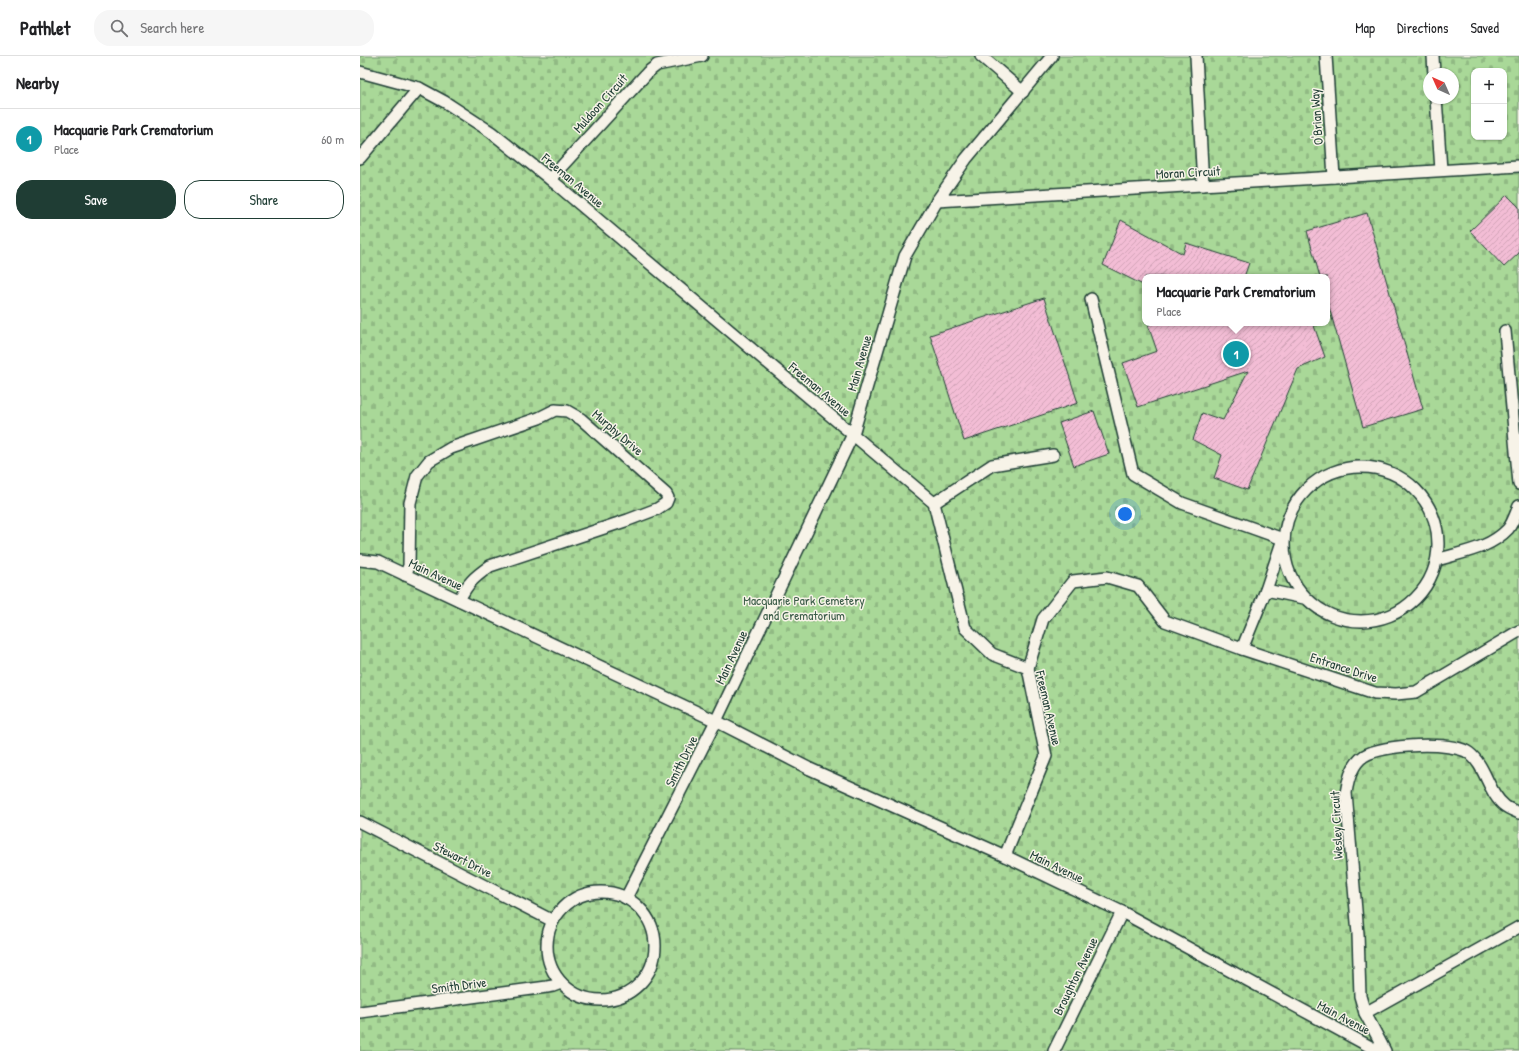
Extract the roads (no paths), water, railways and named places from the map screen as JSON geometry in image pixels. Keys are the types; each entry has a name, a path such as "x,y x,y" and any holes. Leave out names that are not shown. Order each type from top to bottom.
{"lane":[{"name":"Muldoon Circuit","path":"550,178 648,72 657,65 702,56"},
{"path":"981,56 1023,92"},
{"name":"Main Avenue","path":"716,722 853,434 906,256 937,201 966,158 1052,56"},
{"path":"1196,56 1203,185"},
{"name":"O'Brian Way","path":"1326,56 1334,177"},
{"path":"1433,56 1434,68"},
{"name":"Freeman Avenue","path":"360,72 419,88 445,102 491,132 550,178 668,280 934,503 965,628 992,654 1028,668 1046,756 1005,856"},
{"path":"360,158 419,88"},
{"path":"1436,104 1441,170"},
{"name":"Moran Circuit","path":"937,201 1519,166"},
{"path":"1090,299 1133,474 1182,503 1283,539"},
{"path":"1505,331 1519,484"},
{"name":"Murphy Drive","path":"405,575 409,566 410,503 412,489 417,476 423,467 429,461 451,448 539,418 555,410 567,411 581,419 666,494 668,498 666,503 628,520 490,566 474,577 466,586 459,600"},
{"path":"934,503 992,465 1053,455"},
{"path":"1242,650 1266,590 1283,539 1288,518 1297,499 1312,484 1330,473 1351,467 1372,467 1392,473 1410,484 1425,499 1434,518 1439,539 1437,560 1430,580 1418,598 1401,611 1382,619 1361,622 1340,619 1320,611 1304,598 1292,580 1285,561 1283,539"},
{"path":"1437,560 1462,552 1475,550 1489,544 1509,528 1519,506"},
{"name":"Main Avenue","path":"360,560 378,562 716,722 810,769 1005,856 1122,912 1378,1051"},
{"name":"Entrance Drive","path":"1028,668 1043,619 1073,581 1108,577 1138,586 1165,621 1242,650 1375,693 1396,694 1416,692 1519,631"},
{"path":"1266,590 1304,598"},
{"name":"Smith Drive","path":"626,898 716,722"},
{"name":"Wesley Circuit","path":"1384,1051 1365,1013 1360,996 1358,934 1346,793 1348,778 1354,767 1364,756 1375,750 1392,746 1445,746 1459,748 1470,753 1496,796 1505,806 1519,813"},
{"name":"Stewart Drive","path":"360,822 553,921"},
{"path":"608,892 626,898 639,907 652,928 654,936 654,952 650,968 641,982 628,992 613,998 605,999 581,996 567,988 551,967 548,956 547,938 553,921 564,906 576,898 589,893 608,892"},
{"name":"Broughton Avenue","path":"1054,1051 1122,912"},
{"path":"1365,1013 1519,927"},
{"name":"Smith Drive","path":"360,1012 547,988 561,982"}],"place":[{"name":"Macquarie Park Crematorium","path":"1236,354"}],"park label":[{"name":"Macquarie Park Cemetery and Crematorium","path":"804,608"}]}
